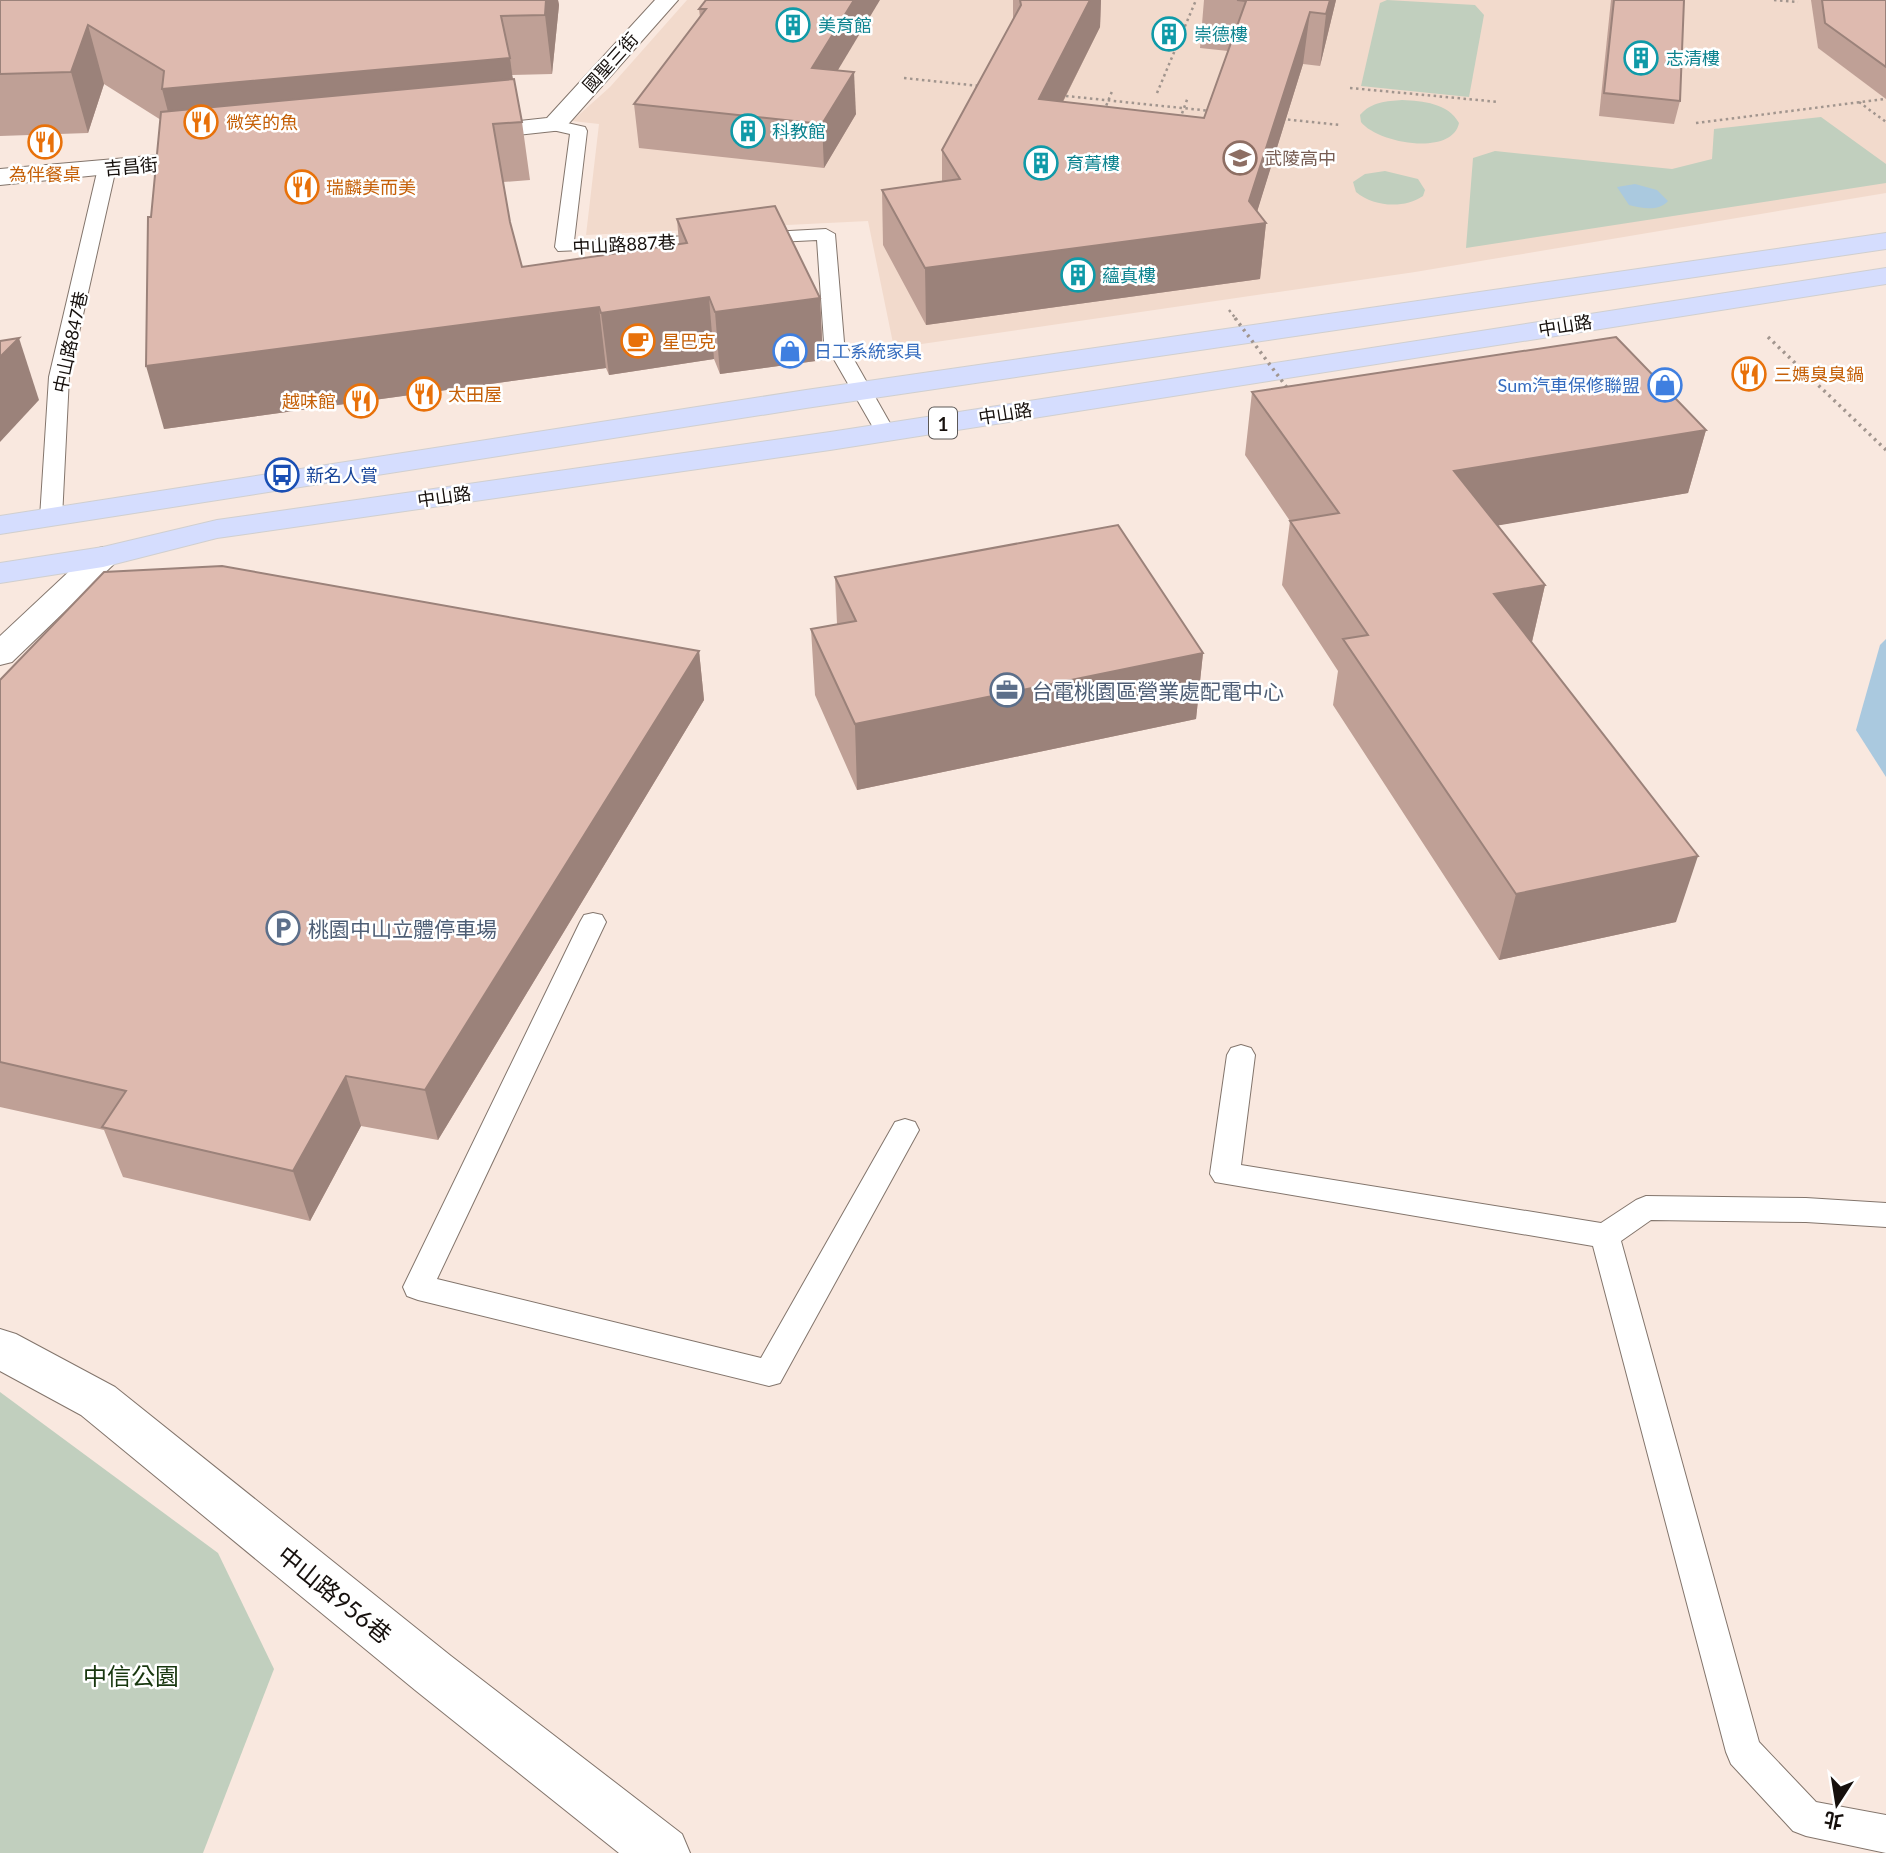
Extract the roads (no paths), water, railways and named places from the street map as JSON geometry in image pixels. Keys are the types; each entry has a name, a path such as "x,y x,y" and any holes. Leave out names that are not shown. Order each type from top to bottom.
{"main road":[{"name":"中山路","path":"0,525 860,392 1886,241"},
{"name":"中山路","path":"0,573 103,557 217,529 885,432 1886,276"}],"street":[{"name":"國聖三街","path":"554,125 667,0"},
{"path":"446,135 554,125"},
{"name":"吉昌街","path":"0,177 229,156"},
{"path":"0,655 103,557"},
{"name":"中山路956巷","path":"0,1348 98,1401 433,1673 663,1853"}],"lane":[{"name":"中山路887巷","path":"554,125 579,131 564,247 826,234 834,342 885,432"},
{"name":"中山路847巷","path":"51,518 59,377 107,168"},
{"path":"593,922 418,1287 769,1373 905,1130"},
{"path":"1241,1055 1225,1174 1605,1236 1646,1208 1806,1210 1886,1215"},
{"path":"1605,1236 1744,1752 1806,1818 1886,1834"}],"water":[{"path":"1635,184 1657,190 1668,201 1655,208 1629,205 1617,187"},
{"path":"1886,639 1886,777 1856,730 1880,645"}],"place":[{"name":"美育館","path":"793,25"},
{"name":"崇德樓","path":"1169,34"},
{"name":"志清樓","path":"1641,58"},
{"name":"微笑的魚","path":"201,122"},
{"name":"科教館","path":"748,131"},
{"name":"為伴餐桌","path":"45,142"},
{"name":"武陵高中","path":"1240,158"},
{"name":"育菁樓","path":"1041,163"},
{"name":"瑞麟美而美","path":"302,187"},
{"name":"蘊真樓","path":"1078,275"},
{"name":"星巴克","path":"638,341"},
{"name":"日工系統家具","path":"790,351"},
{"name":"三媽臭臭鍋","path":"1749,374"},
{"name":"Sum汽車保修聯盟","path":"1665,385"},
{"name":"太田屋","path":"424,394"},
{"name":"越味館","path":"361,401"},
{"name":"新名人賞","path":"282,475"},
{"name":"台電桃園區營業處配電中心","path":"1007,690"},
{"name":"桃園中山立體停車場","path":"283,928"}],"park label":[{"name":"中信公園","path":"131,1675"}]}
